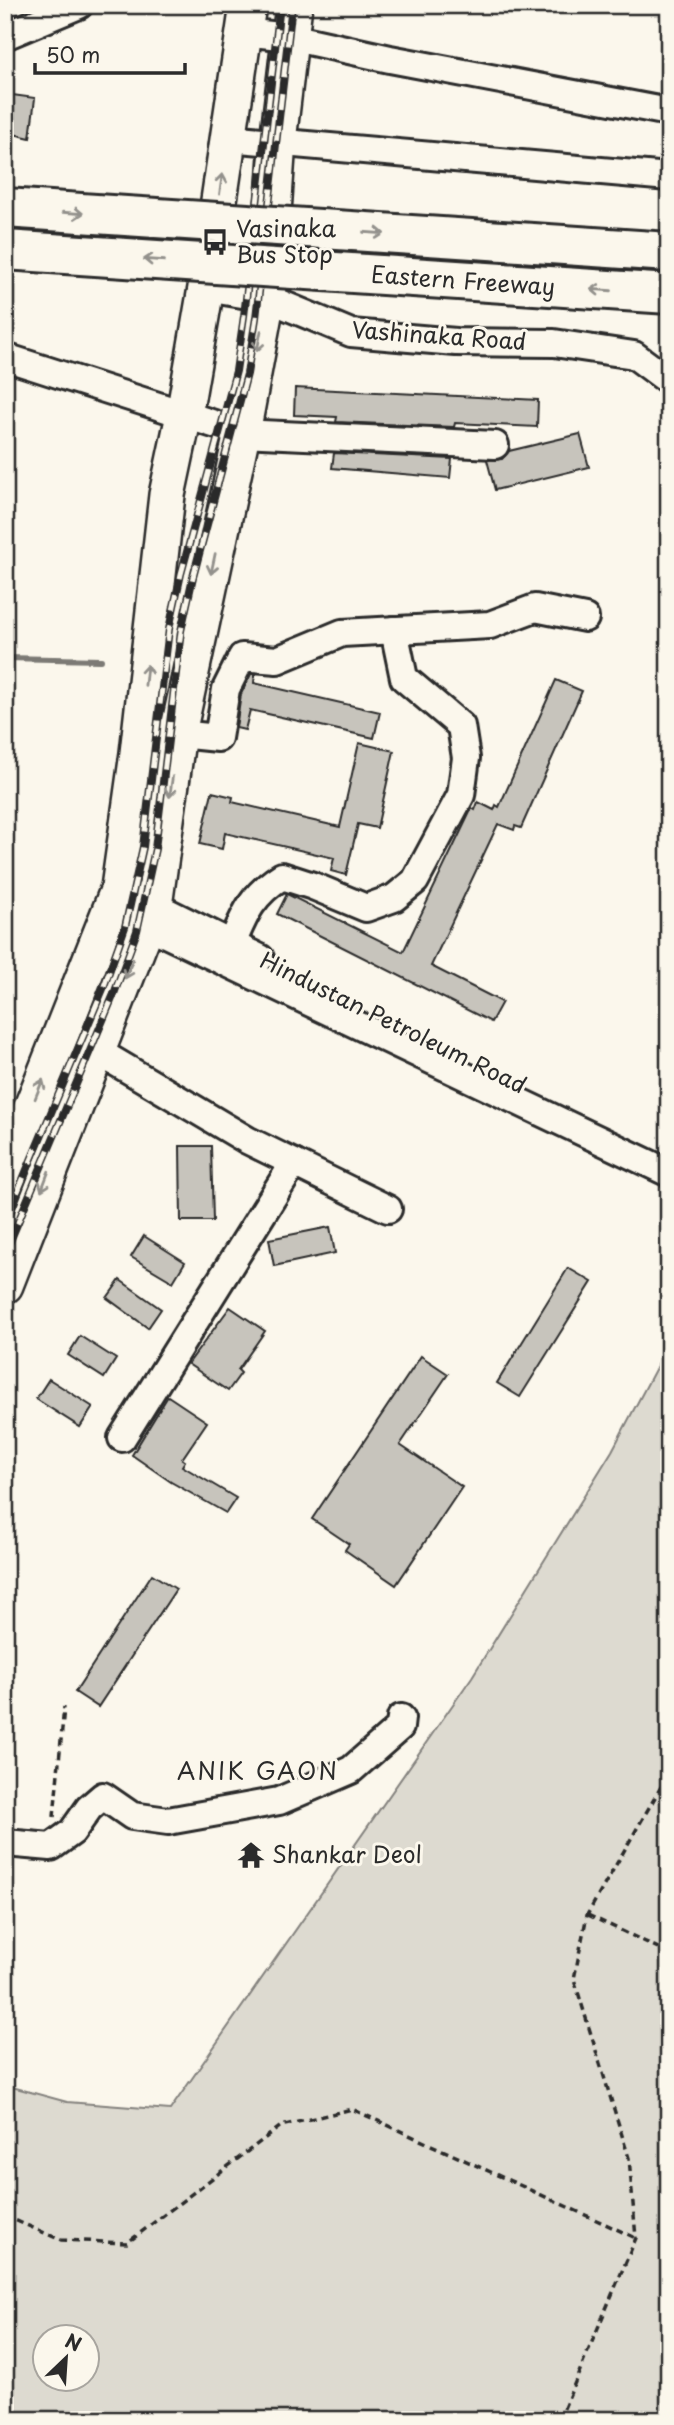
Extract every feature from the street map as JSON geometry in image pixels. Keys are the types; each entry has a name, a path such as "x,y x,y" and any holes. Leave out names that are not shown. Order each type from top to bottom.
{"highway":[{"name":"Eastern Freeway","path":"5,208 669,253"},
{"name":"Eastern Freeway","path":"5,250 669,295"}],"main road":[{"path":"5,1175 115,898 140,730 167,495 206,288 245,18"},
{"path":"5,1285 151,915 178,733 242,433 267,298 278,141 292,21"},
{"path":"238,75 284,80"}],"street":[{"path":"5,36 79,5"},
{"path":"245,18 292,21 390,58 669,112"},
{"path":"228,138 669,177"},
{"name":"Vashinaka Road","path":"206,288 267,298 351,333 456,342 554,343 634,355 669,381"},
{"path":"5,357 242,433 495,445"},
{"path":"140,730 172,735 178,733 218,737 226,690 242,657 277,660 342,633 490,625 535,608 585,618"},
{"path":"232,944 249,904 265,887 282,876 366,908 394,898 415,881 461,795 466,758 461,726 404,678 394,630"},
{"name":"Hindustan Petroleum Road","path":"115,898 151,915 232,944 521,1087 669,1153"},
{"path":"151,915 669,1173"},
{"path":"97,1051 247,1140 388,1209"},
{"path":"122,1438 294,1163"},
{"path":"5,1843 51,1847 72,1832 89,1808 103,1796 132,1816 168,1821 279,1801 351,1770 400,1727 401,1718"}],"path":[{"path":"51,1847 64,1707"},
{"path":"559,2420 636,2238 629,2158 574,1979 587,1915 669,1773"},
{"path":"587,1915 669,1953"},
{"path":"5,2216 61,2240 127,2243 281,2126 352,2109 636,2238"}],"shaded area":[{"path":"669,1343 669,2420 5,2420 5,2085 67,2102 170,2110 472,1677 612,1451"}],"building":[{"path":"5,94 35,98 30,138 5,132"},
{"path":"295,388 538,400 537,427 336,422 337,417 294,415"},
{"path":"580,434 589,467 495,490 487,460 502,459 509,451"},
{"path":"334,453 452,459 450,478 332,468"},
{"path":"251,674 255,674 254,683 380,712 374,738 250,710 245,730 236,728 241,694"},
{"path":"556,680 582,691 521,828 515,826 514,830 498,824 431,966 502,1002 491,1022 277,914 287,894 403,952 472,808 475,810 478,802 494,810 496,805 499,807"},
{"path":"359,743 394,751 377,828 358,824 346,875 331,871 334,858 225,833 222,849 200,844 212,792 233,797 232,802 340,827"},
{"path":"180,1146 211,1146 213,1221 181,1221"},
{"path":"330,1227 335,1253 274,1266 269,1239"},
{"path":"144,1236 185,1262 173,1282 131,1257"},
{"path":"568,1268 592,1282 520,1397 497,1383"},
{"path":"120,1280 161,1309 148,1328 107,1298"},
{"path":"230,1307 265,1331 238,1370 241,1373 228,1391 188,1364"},
{"path":"80,1336 116,1359 104,1378 68,1355"},
{"path":"421,1356 448,1374 400,1445 462,1487 396,1585 345,1550 349,1544 312,1519"},
{"path":"49,1379 93,1407 80,1427 36,1399"},
{"path":"168,1396 207,1422 182,1459 185,1461 182,1466 236,1498 226,1513 171,1482 132,1455"},
{"path":"152,1574 176,1589 98,1707 75,1692"}],"waterway":[{"path":"5,658 101,660"}],"railway":[{"path":"5,1222 103,989 125,927 143,847 169,629 181,574 236,371 280,5"},
{"path":"5,1253 114,994 137,931 155,849 181,631 247,374 256,318 292,5"}],"place":[{"name":"Vasinaka Bus Stop","path":"215,242"},
{"name":"Shankar Deol","path":"251,1855"}],"district":[{"name":"ANIK GAON","path":"258,1772"}]}
